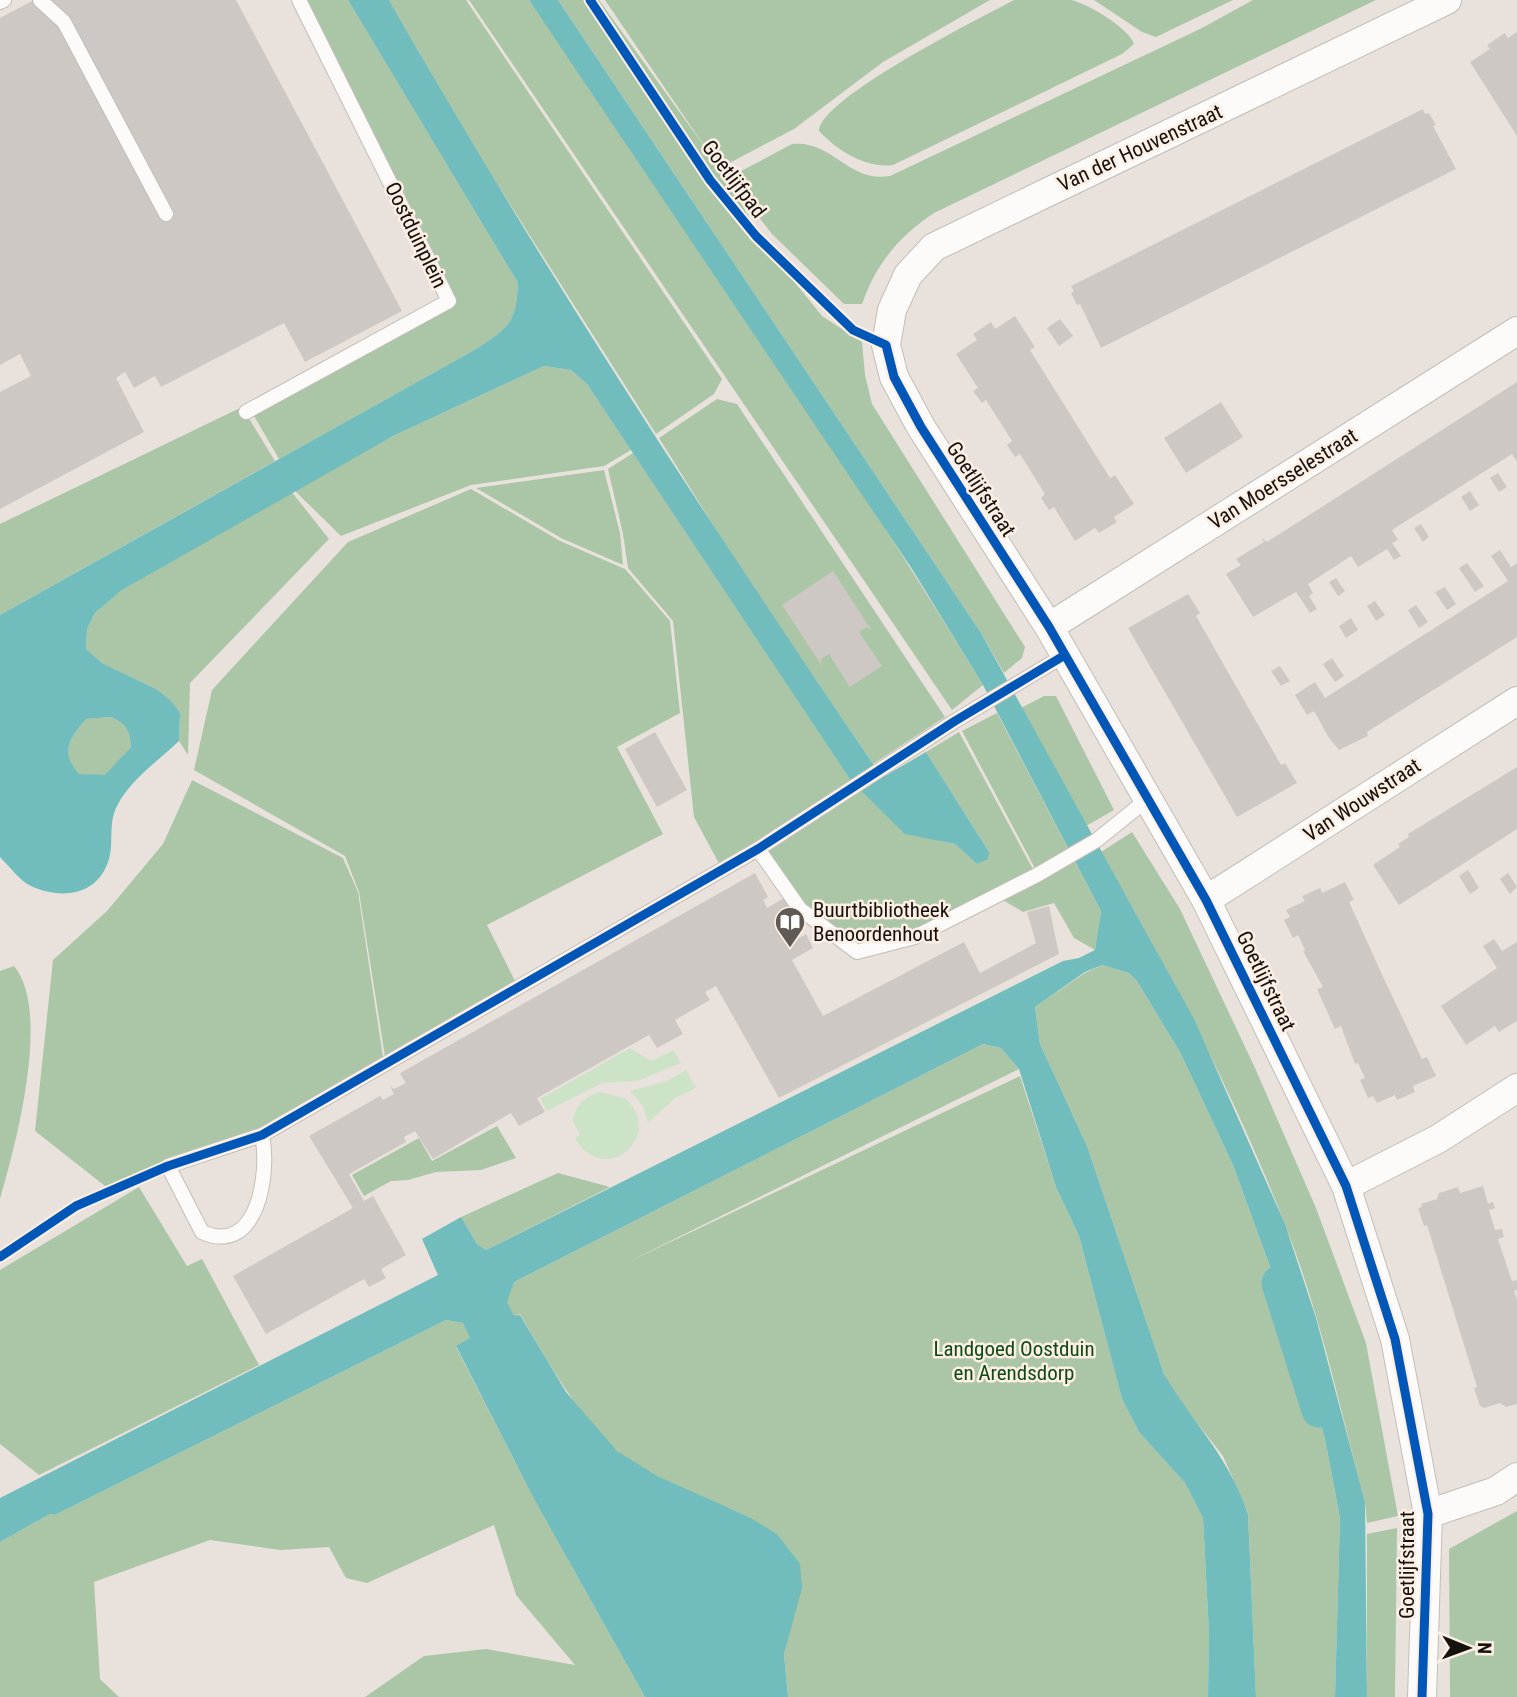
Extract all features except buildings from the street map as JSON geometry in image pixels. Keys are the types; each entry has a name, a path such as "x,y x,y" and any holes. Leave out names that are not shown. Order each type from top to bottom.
{"street":[{"name":"Van der Houvenstraat","path":"886,345 891,310 908,275 934,247 1447,0"},
{"name":"Van Moersselestraat","path":"1049,627 1517,331"},
{"name":"Goetlijfstraat","path":"886,345 894,377 921,427 1049,627 1206,900 1346,1186 1395,1339 1428,1514 1422,1697"},
{"name":"Van Wouwstraat","path":"1206,900 1517,701"},
{"path":"1346,1186 1438,1139 1517,1088"},
{"path":"1428,1514 1496,1490 1517,1477"}],"lane":[{"path":"40,0 64,22 166,214"},
{"name":"Oostduinplein","path":"247,412 449,300 299,0"},
{"path":"262,1135 266,1153 265,1184 251,1216 238,1233 223,1238 202,1232 169,1166 262,1135 758,849 1065,655"},
{"path":"758,849 800,909 857,952 915,937 1037,874 1097,840 1149,798"}],"green space":[{"path":"306,0 348,0 518,283 513,316 496,335 476,349 279,459 247,404 455,304"},
{"path":"389,0 466,0 722,379 714,394 656,434 469,140"},
{"path":"469,0 529,0 703,254 874,511 983,685 952,710"},
{"path":"558,0 599,0 709,153 605,0 990,0 883,62 794,129 720,168 768,249 822,316 862,342 865,375 872,404 1025,647 1022,658 1004,673 981,633"},
{"path":"1014,0 1078,2 1117,24 1134,44 1122,54 893,165 873,164 853,157 819,131 826,117 845,99 873,80 939,40"},
{"path":"1094,0 1233,0 1156,37 1142,32"},
{"path":"1253,0 1376,0 934,213 910,231 890,252 874,276 862,304 844,304 772,234 728,178 792,144 819,148 862,173 890,176 1200,29"},
{"path":"544,366 571,370 587,384 631,450 604,466 471,485 341,536 294,490 393,436"},
{"path":"717,399 737,404 945,717 873,764 736,562 659,438"},
{"path":"242,407 275,461 0,615 0,524"},
{"path":"633,453 851,781 940,841 955,844 977,864 989,852 926,752 959,732 1036,875 914,936 856,950 822,925 758,849 722,869 694,817 673,621 628,568 608,469"},
{"path":"604,470 620,533 623,565 561,538 476,488"},
{"path":"471,489 560,541 625,569 670,621 680,713 617,747 663,834 487,925 518,987 386,1063 359,892 345,856 194,770 212,690 348,542"},
{"path":"291,491 329,539 190,683 188,755 179,741 180,713 156,689 102,663 86,649 87,629 95,613 122,590"},
{"path":"1044,696 1056,696 1114,810 1086,826 1021,708"},
{"path":"997,713 1101,911 1095,950 1074,938 1054,903 1023,912 996,896 1038,874 962,731"},
{"path":"111,717 127,728 131,747 105,776 79,774 68,752 71,739 86,719"},
{"path":"192,780 343,858 358,892 384,1064 262,1135 114,1193 35,1131 53,960 107,911 163,844"},
{"path":"1132,832 1180,909 1255,1068 1316,1208 1366,1343 1398,1516 1367,1523 1365,1502 1329,1361 1297,1256 1265,1174 1200,1034 1101,852"},
{"path":"1102,965 1129,973 1137,981 1181,1054 1233,1165 1299,1346 1325,1439 1340,1518 1335,1697 1256,1697 1248,1513 1223,1456 1178,1399 1164,1374 1087,1146 1040,1044 1035,1007 1085,973"},
{"path":"14,966 25,987 30,1014 30,1046 21,1114 0,1199 0,971"},
{"name":"Landgoed Oostduin en Arendsdorp","path":"983,1044 1001,1048 1019,1069 628,1262 1020,1076 1056,1187 1079,1236 1122,1399 1139,1432 1185,1483 1203,1518 1209,1633 1208,1697 788,1697 784,1654 787,1640 749,1517 660,1478 615,1449 587,1419 520,1314 514,1317 506,1302 514,1282"},
{"path":"630,1048 651,1061 674,1050 681,1063 637,1081 602,1083 547,1111 540,1099"},
{"path":"686,1070 696,1088 675,1098 648,1123 643,1106 630,1091 667,1081"},
{"path":"600,1092 625,1098 636,1113 639,1127 635,1141 626,1151 614,1158 601,1159 587,1152 575,1138 580,1135 573,1121 578,1106 585,1099"},
{"path":"497,1126 516,1158 481,1170 436,1172 408,1180 391,1181 364,1196 352,1175 419,1138 432,1161"},
{"path":"558,1173 610,1187 486,1250 477,1244 461,1217"},
{"path":"139,1187 187,1266 202,1259 259,1365 39,1475 0,1444 0,1270"},
{"path":"446,1320 463,1323 471,1338 456,1347 534,1499 645,1697 365,1697 424,1656 486,1649 575,1665 516,1595 494,1525 367,1583 346,1578 329,1547 280,1550 210,1540 94,1582 100,1679 119,1697 0,1697 0,1542 50,1514 55,1515"},
{"path":"1517,1511 1517,1697 1450,1697 1449,1549"},
{"path":"1397,1528 1395,1697 1367,1697 1367,1534"}],"water":[{"path":"348,0 389,0 563,291 747,576 873,764 885,776 926,752 989,852 988,859 977,864 955,844 905,834 851,781 587,384 571,370 544,366 393,436 122,590 95,613 87,629 86,649 102,663 156,689 171,701 180,713 179,741 137,779 117,806 109,859 97,881 78,892 55,893 23,881 0,857 0,615 476,349 509,323 515,308 518,283","holes":["111,717 127,729 131,747 105,775 79,774 68,752 71,739 86,719"]},
{"path":"529,0 558,0 981,633 1194,1019 1285,1224 1316,1318 1365,1502 1367,1697 1335,1697 1340,1518 1325,1439 1299,1346 1233,1165 1181,1054 1137,981 1129,973 1102,965 1085,972 1035,1007 1040,1044 1087,1146 1164,1374 1221,1457 1248,1514 1256,1697 1208,1697 1209,1633 1203,1518 1185,1483 1139,1432 1122,1399 1079,1236 1056,1187 1019,1069 1001,1048 983,1044 514,1282 507,1302 514,1316 520,1315 566,1392 617,1451 657,1476 749,1517 777,1534 800,1564 802,1588 784,1654 788,1697 645,1697 534,1499 456,1346 470,1338 463,1323 446,1320 55,1515 50,1514 0,1542 0,1498 438,1275 422,1239 461,1217 477,1244 486,1250 1063,961 1079,958 1095,950 1101,911 983,685 912,569"}],"waterway":[{"path":"1279,1283 1319,1410"}],"cycle path":[{"name":"Goetlijfpad","path":"590,0 710,180 756,236 853,330 886,345 894,377 921,427 1049,627 1206,900 1346,1186 1395,1339 1428,1514 1422,1697"},
{"path":"0,1257 76,1206 168,1166 262,1135 758,849 955,721 1065,655"}],"place":[{"name":"Buurtbibliotheek Benoordenhout","path":"790,949"}]}
